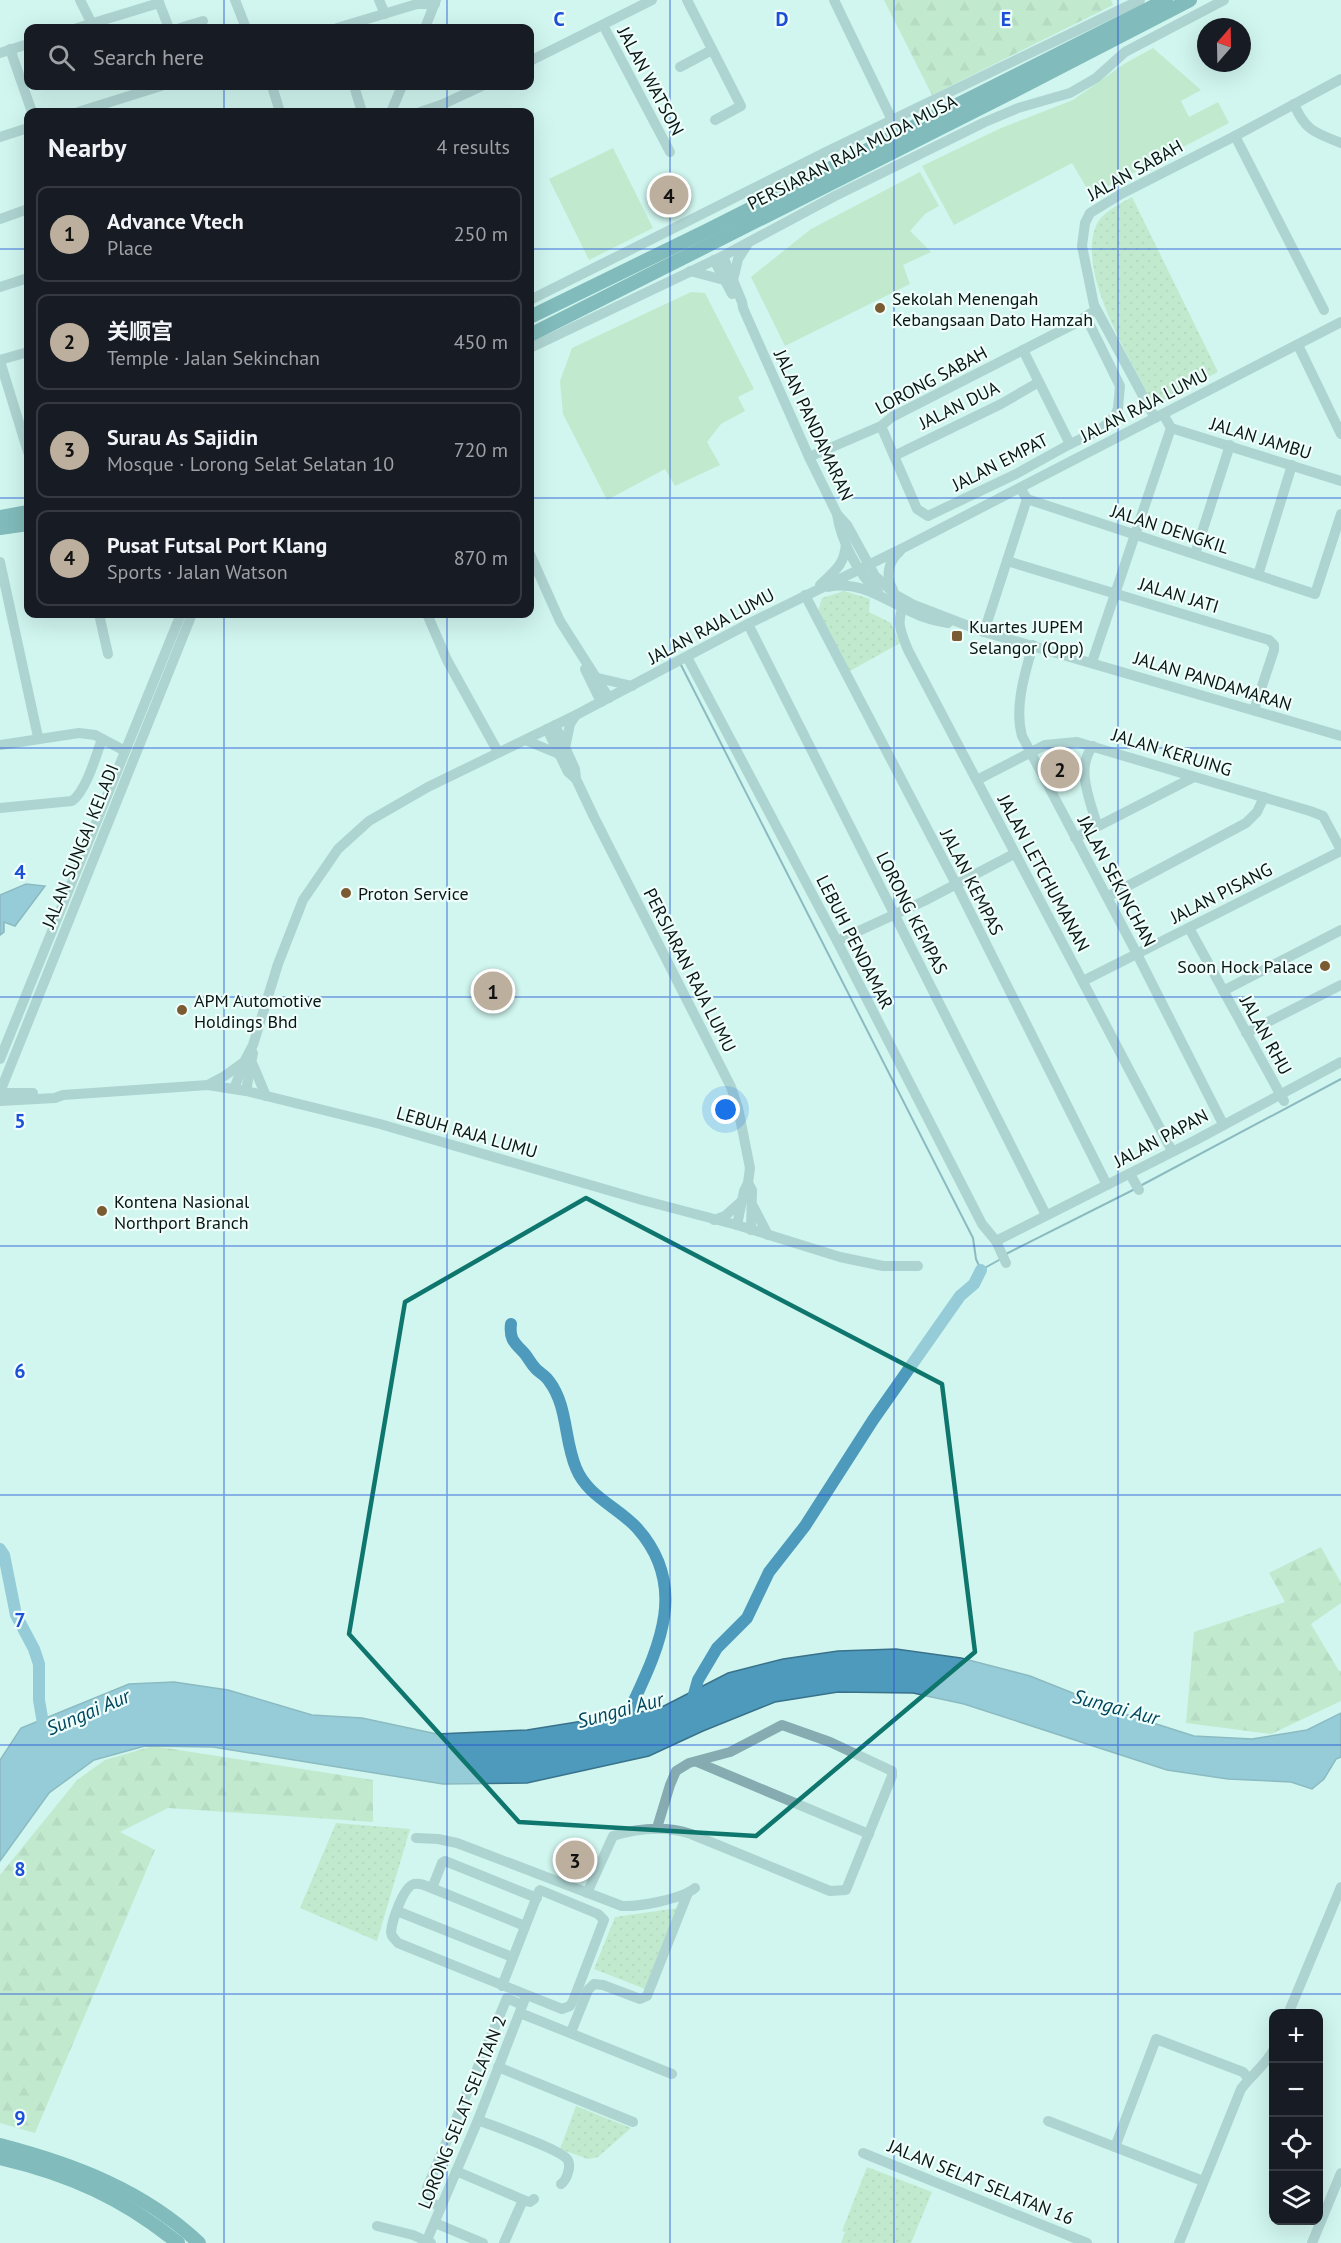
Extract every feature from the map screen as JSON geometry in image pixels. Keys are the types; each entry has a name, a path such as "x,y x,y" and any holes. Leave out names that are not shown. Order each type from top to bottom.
{"main road":[{"name":"PERSIARAN RAJA MUDA MUSA","path":"534,315 1166,0"},
{"name":"PERSIARAN RAJA MUDA MUSA","path":"534,333 994,102 1190,0"},
{"path":"1043,48 1070,48"},
{"path":"0,517 24,513"},
{"path":"0,528 24,525"},
{"path":"0,2145 55,2160 114,2184 153,2208 199,2243"},
{"path":"0,2158 78,2181 104,2192 151,2221 178,2243"}],"street":[{"path":"80,0 92,24 158,2 167,24"},
{"path":"235,0 244,24"},
{"path":"379,0 385,14"},
{"path":"534,59 652,0"},
{"path":"687,0 741,106 715,120"},
{"path":"534,298 1140,0"},
{"path":"534,346 718,258 835,196 984,122 1018,108 1070,93 1096,78 1125,52 1224,0"},
{"path":"837,1 892,120"},
{"path":"350,24 417,4 435,2 427,24"},
{"path":"193,24 203,21"},
{"name":"JALAN WATSON","path":"603,25 670,152"},
{"path":"24,45 3,51 30,108"},
{"path":"680,67 712,50"},
{"name":"JALAN SABAH","path":"1170,428 1159,416 1125,363 1094,305 1082,246 1085,223 1090,213 1130,190 1341,79"},
{"path":"91,108 148,90"},
{"path":"273,90 279,108"},
{"path":"355,90 361,108"},
{"path":"393,108 400,90"},
{"path":"439,108 474,90"},
{"path":"1294,104 1300,120 1308,128 1341,143"},
{"path":"0,137 24,129"},
{"path":"1235,136 1324,310"},
{"path":"0,219 24,210"},
{"path":"690,270 728,280 749,242"},
{"name":"JALAN PANDAMARAN","path":"718,258 743,308 809,457 837,514 847,525 864,567 875,576 893,598 984,632 1341,736"},
{"path":"0,287 24,279"},
{"name":"LORONG SABAH","path":"809,457 881,426 892,417 1090,315 1094,305"},
{"name":"JALAN EMPAT","path":"894,456 917,509 928,516 1100,430 1115,416 1120,386 1086,317"},
{"name":"JALAN RAJA LUMU","path":"248,1062 278,964 297,915 315,881 338,849 369,821 428,787 576,715 748,624 905,547 1341,322"},
{"path":"1298,345 1336,412 1341,434"},
{"path":"1023,350 1070,444"},
{"path":"24,353 0,361 24,425"},
{"path":"1113,369 1125,363"},
{"name":"JALAN DUA","path":"894,456 1001,404 1039,382"},
{"path":"881,426 894,456"},
{"path":"1092,662 1170,428"},
{"name":"JALAN JAMBU","path":"1170,428 1341,481"},
{"path":"1195,554 1230,445"},
{"path":"1258,575 1292,465"},
{"path":"984,632 1028,499 1020,488"},
{"name":"JALAN DENGKIL","path":"1028,499 1315,594 1341,514"},
{"path":"837,514 839,527 846,541 864,567"},
{"path":"809,593 841,564 845,558 846,541"},
{"path":"809,593 834,586 859,587 893,598 889,567 891,561 905,547"},
{"name":"JALAN JATI","path":"1007,561 1269,640 1274,645 1274,650 1254,710"},
{"path":"0,562 38,737"},
{"path":"534,563 560,621 584,660 590,665 605,700"},
{"name":"JALAN KEMPAS","path":"809,593 1107,1185"},
{"name":"JALAN LETCHUMANAN","path":"904,604 899,622 900,630 1014,854 1172,1151"},
{"path":"100,618 108,654"},
{"name":"JALAN SUNGAI KELADI","path":"0,1059 179,618"},
{"name":"JALAN SUNGAI KELADI","path":"0,1092 190,618"},
{"path":"429,618 447,660 498,752"},
{"name":"LORONG KEMPAS","path":"748,624 1046,1215"},
{"name":"JALAN SEKINCHAN","path":"1033,645 1024,675 1020,727 1022,736 1137,954 1223,1124"},
{"name":"LEBUH PENDAMAR","path":"687,657 837,941 982,1224 998,1246 1006,1263"},
{"path":"584,660 585,668 605,700"},
{"path":"597,678 632,686"},
{"path":"525,740 562,751 570,724 576,715"},
{"name":"PERSIARAN RAJA LUMU","path":"551,727 562,751 568,772 576,779 731,1088 738,1108 749,1159 748,1183 752,1190 748,1202"},
{"path":"0,745 38,737 79,733 94,735 125,751"},
{"path":"0,808 72,801 77,798 102,739"},
{"name":"JALAN KERUING","path":"977,780 1045,745 1077,742 1323,816 1341,850"},
{"path":"1093,746 1085,758 1084,766 1086,786 1097,825"},
{"path":"1075,838 1194,777"},
{"path":"1107,897 1246,823 1257,812 1263,797"},
{"name":"JALAN PISANG","path":"1083,981 1341,850"},
{"path":"837,941 1014,854"},
{"name":"JALAN RHU","path":"1189,928 1282,1098"},
{"path":"1223,991 1341,930"},
{"path":"1246,1033 1341,986"},
{"path":"208,1085 248,1062"},
{"path":"234,1089 248,1062"},
{"path":"246,1091 248,1062"},
{"path":"248,1062 266,1096"},
{"name":"JALAN PAPAN","path":"998,1246 1046,1215 1107,1185 1134,1181 1172,1151 1223,1124 1282,1098 1341,1062"},
{"name":"LEBUH RAJA LUMU","path":"0,1101 208,1085 246,1091 380,1124 737,1225 840,1257 872,1265 918,1266"},
{"path":"0,1092 53,1092 63,1095"},
{"path":"714,1220 748,1202"},
{"path":"737,1225 748,1202"},
{"path":"748,1202 752,1230"},
{"path":"748,1202 768,1235"},
{"path":"587,1893 613,1836 657,1828 691,1834 830,1891 842,1891 850,1884 892,1772 887,1767 830,1742 782,1725 730,1752 688,1763 676,1771 657,1828"},
{"path":"697,1762 869,1834"},
{"path":"416,1838 457,1843 622,1906 630,1907 691,1891 645,1998 640,1999 603,1985 594,1984 588,1990 571,2032"},
{"path":"432,1888 442,1863 445,1861 598,1914 603,1920 570,2006 562,2009 523,2004 502,1986 398,1943 391,1932 397,1911 408,1887 416,1884 432,1888 525,1926"},
{"path":"502,1986 545,1876"},
{"path":"1290,2009 1341,1887"},
{"path":"397,1911 512,1957"},
{"path":"441,2207 430,2201 426,2193 427,2188 507,1998 523,2004 571,2032 672,2074"},
{"name":"LORONG SELAT SELATAN 2","path":"429,2242 523,2004"},
{"path":"1115,2147 1156,2038 1243,2072 1248,2078"},
{"path":"1179,2243 1241,2089 1269,2056"},
{"path":"498,2067 633,2122"},
{"path":"478,2120 567,2158 569,2164 566,2178 561,2184"},
{"path":"1048,2121 1203,2181"},
{"name":"JALAN SELAT SELATAN 16","path":"863,2153 1082,2242"},
{"path":"456,2171 523,2200 530,2202 534,2199"},
{"path":"1312,2243 1341,2173"},
{"path":"504,2243 523,2200"},
{"path":"435,2223 483,2243"},
{"path":"377,2226 429,2242"}],"highlighted area":[{"path":"586,1198 942,1384 975,1652 756,1836 519,1822 349,1634 405,1302"}],"green space":[{"path":"884,0 1111,0 1113,5 932,95"},
{"path":"1153,48 1201,90 1181,101 1189,117 1218,102 1229,123 1091,195 1072,163 954,225 922,166 1001,128 1073,100 1124,64"},
{"path":"613,148 653,228 589,260 549,179"},
{"path":"920,172 939,206 925,214 910,231 931,252 903,265 910,284 785,346 751,277 811,229"},
{"path":"1132,197 1218,372 1154,405 1109,317 1094,268 1092,246 1096,226 1107,213"},
{"path":"691,292 705,293 754,389 738,397 745,411 721,424 707,442 720,465 675,486 665,469 607,500 563,414 560,381 572,348"},
{"path":"844,591 870,599 869,612 891,623 900,643 850,671 818,611 822,598"},
{"path":"1321,1547 1341,1583 1341,1603 1311,1624 1341,1671 1341,1701 1271,1734 1186,1723 1194,1632 1285,1602 1269,1573"},
{"path":"153,1746 373,1780 373,1822 168,1808 120,1832 155,1850 35,2133 0,2123 0,1875 77,1780 105,1760"},
{"path":"336,1823 410,1829 377,1941 300,1908"},
{"path":"678,1908 645,1989 594,1969 615,1917"},
{"path":"576,2106 631,2128 598,2157 588,2159 560,2149"},
{"path":"867,2167 932,2192 911,2243 841,2243 845,2232 842,2231"}],"water":[{"path":"26,884 45,886 15,926 4,922 4,932 0,935 0,895"},
{"name":"Sungai Aur","path":"896,1649 961,1658 1030,1676 1128,1715 1194,1736 1252,1739 1307,1730 1341,1713 1341,1757 1336,1759 1324,1779 1312,1789 1291,1782 1228,1779 1167,1770 964,1704 913,1693 838,1692 775,1702 649,1756 527,1783 443,1784 213,1747 145,1746 94,1760 49,1793 0,1861 0,1760 21,1728 129,1684 174,1682 228,1690 312,1715 362,1718 437,1734 527,1730 658,1709 728,1673 783,1659 838,1651"}],"waterway":[{"path":"681,665 973,1238 976,1259 981,1270 999,1260"},
{"path":"1140,1186 1341,1079"},
{"path":"1006,1254 1135,1189"},
{"path":"691,1705 698,1680 717,1648 747,1618 769,1572 805,1526 873,1420 960,1296 974,1284 981,1270"},
{"name":"Sungai Aur","path":"511,1324 514,1341 534,1367 548,1379 560,1401 572,1457 581,1478 595,1494 637,1528 654,1553 663,1577 665,1602 662,1627 655,1652 622,1727"},
{"name":"Sungai Aur","path":"0,1549 4,1555 16,1615 34,1649 39,1664 39,1700 45,1735"}],"place":[{"name":"Pusat Futsal Port Klang","path":"669,195"},
{"name":"Sekolah Menengah Kebangsaan Dato Hamzah","path":"880,308"},
{"name":"Kuartes JUPEM Selangor (Opp)","path":"957,636"},
{"name":"关顺宫","path":"1060,769"},
{"name":"Proton Service","path":"346,893"},
{"name":"Soon Hock Palace","path":"1325,966"},
{"name":"Advance Vtech","path":"493,991"},
{"name":"APM Automotive Holdings Bhd","path":"182,1010"},
{"name":"Kontena Nasional Northport Branch","path":"102,1211"},
{"name":"Surau As Sajidin","path":"575,1860"}]}
